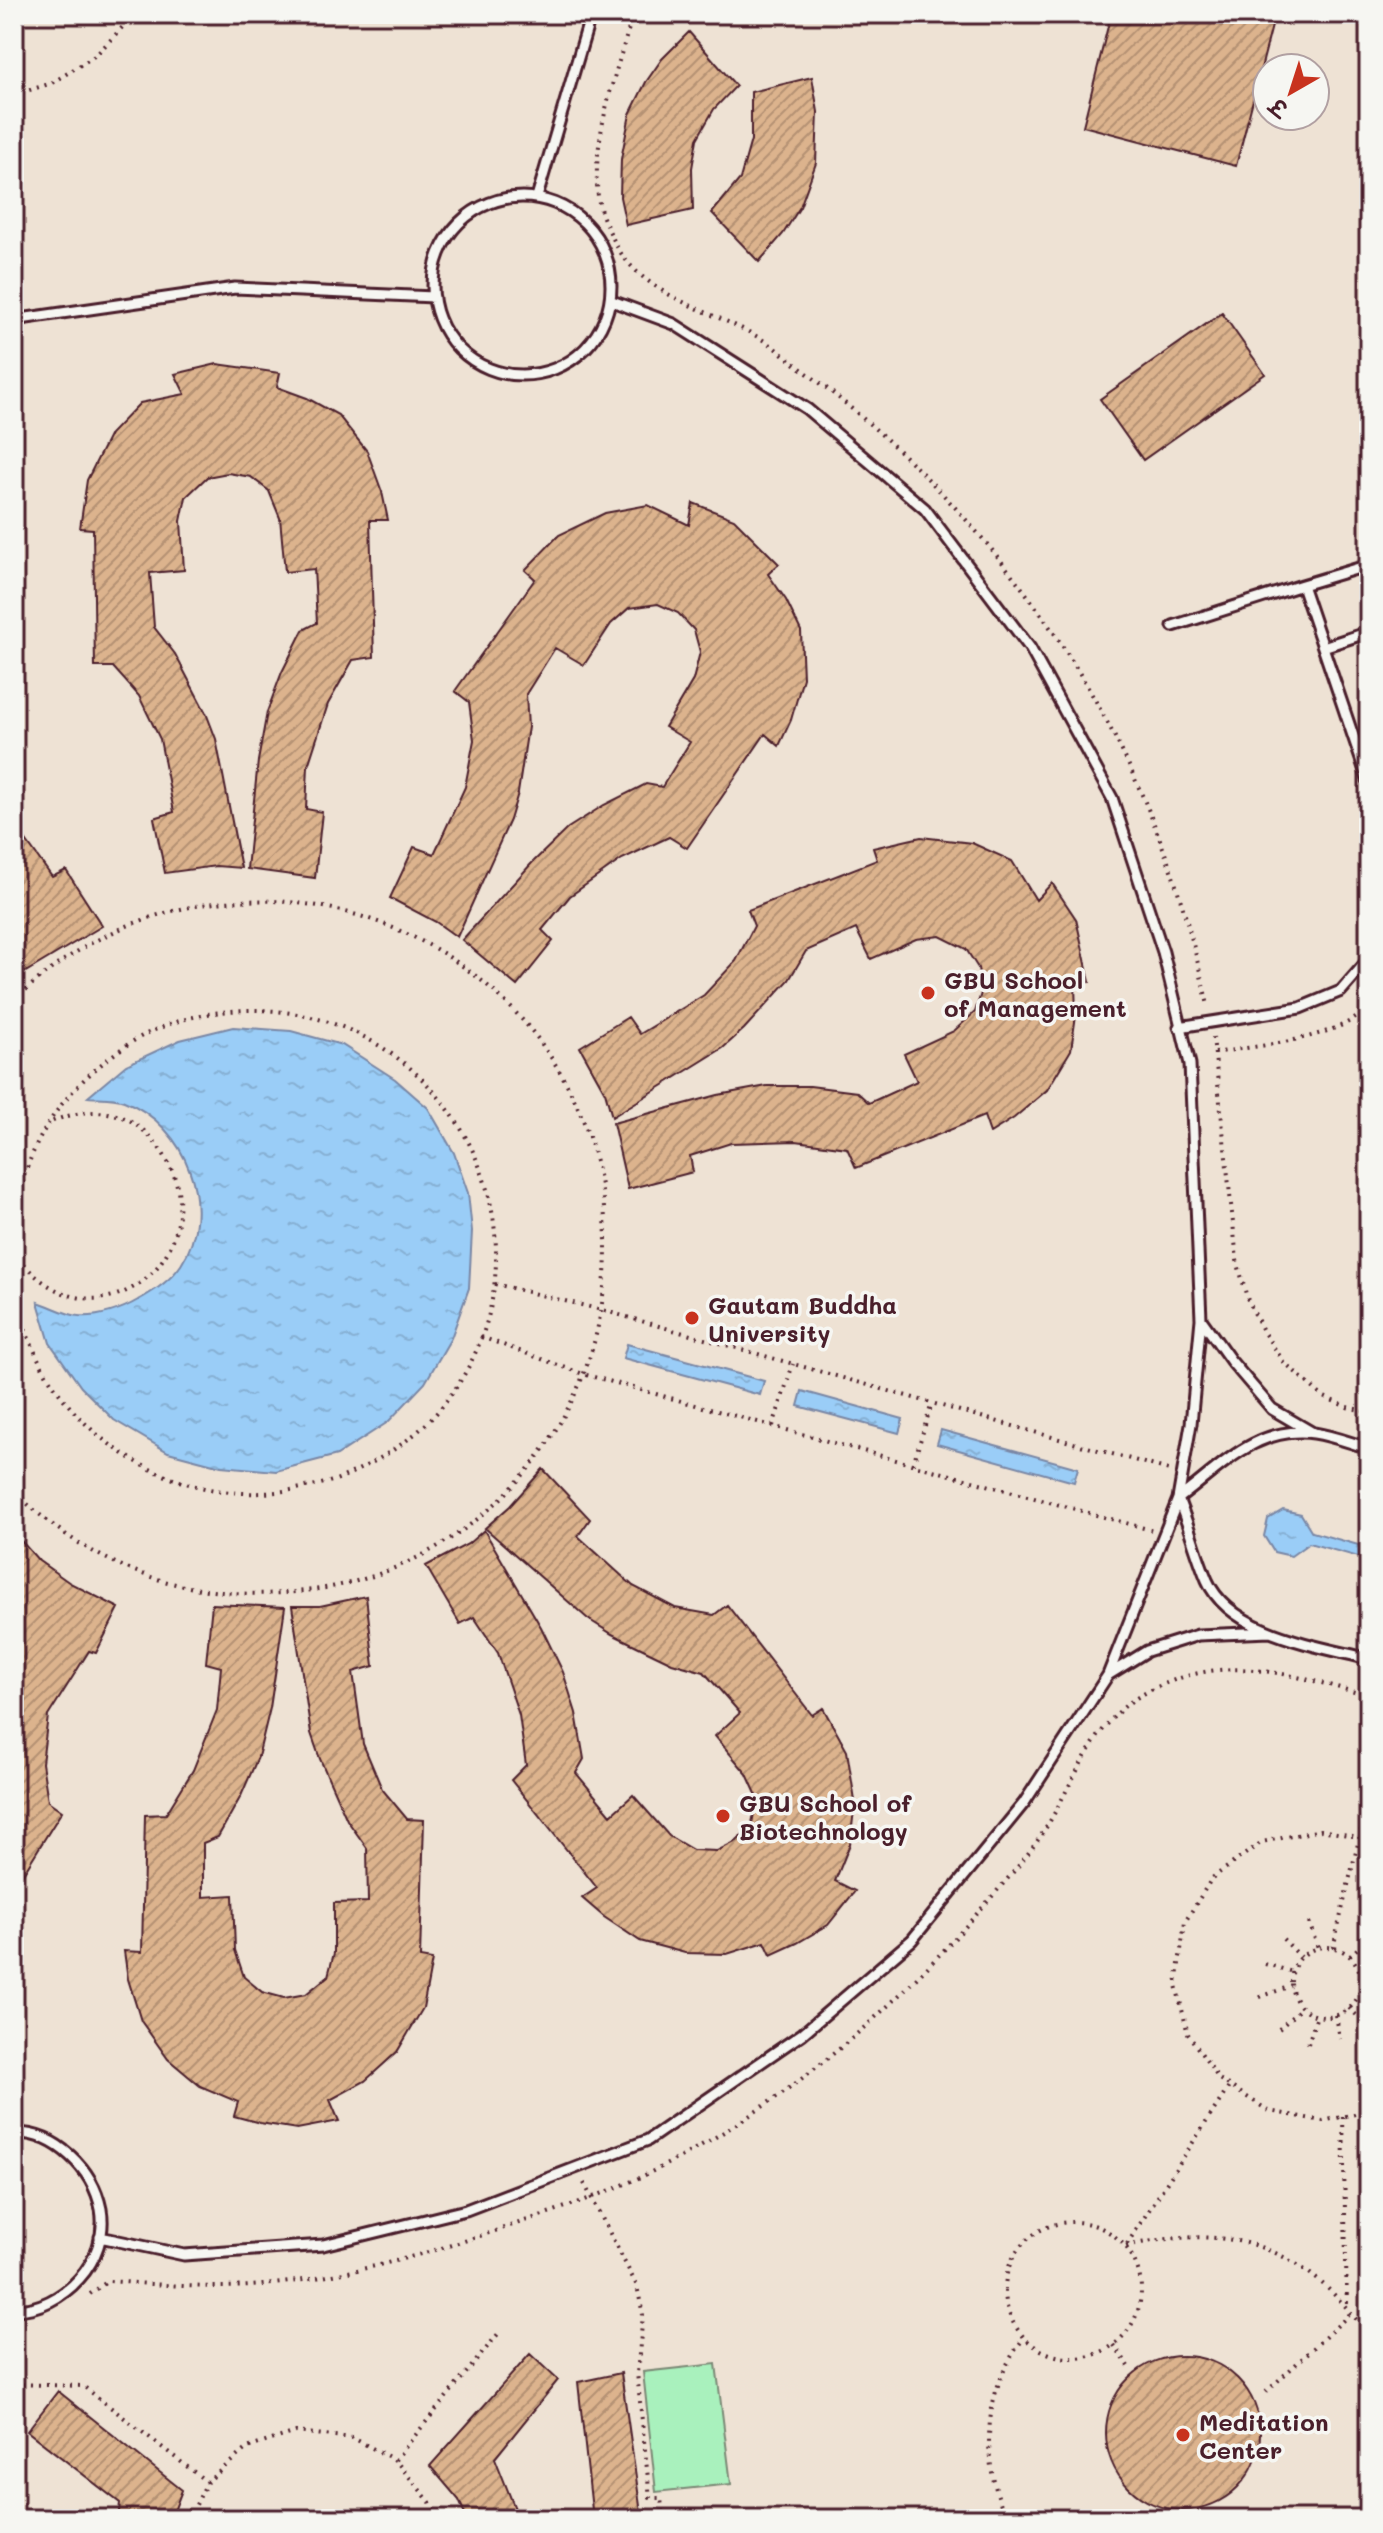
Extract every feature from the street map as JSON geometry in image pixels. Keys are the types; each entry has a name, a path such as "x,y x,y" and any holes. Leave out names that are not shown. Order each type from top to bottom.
{"lane":[{"path":"537,197 591,14"},
{"path":"537,197 565,207 596,234 612,274 612,301 602,330 575,360 540,375 508,375 475,363 449,339 435,311 434,297 433,271 443,243 469,213 502,198 537,197"},
{"path":"14,322 235,288 434,297"},
{"path":"100,2237 184,2255 323,2245 466,2210 648,2140 802,2034 912,1940 1024,1803 1108,1675 1178,1499 1191,1424 1201,1319 1190,1064 1163,952 1112,798 1030,648 925,509 807,409 674,324 612,301"},
{"path":"1173,626 1369,565"},
{"path":"1302,585 1369,783"},
{"path":"1323,647 1369,632"},
{"path":"1179,1027 1300,1008 1341,991 1369,959"},
{"path":"1201,1319 1231,1361 1272,1409 1313,1433 1369,1448"},
{"path":"1178,1499 1248,1444 1276,1434 1313,1433"},
{"path":"1178,1499 1208,1583 1230,1610 1270,1632 1369,1659"},
{"path":"1108,1675 1147,1651 1198,1635 1270,1632"},
{"path":"14,2133 25,2133 54,2143 84,2169 101,2210 100,2237 90,2265 64,2295 29,2310 14,2310"}],"path":[{"path":"14,95 52,83 96,55 135,14"},
{"path":"633,14 600,133 600,209 617,245 631,267 663,290 763,340 846,403 933,484 982,535 1063,643 1096,699 1135,777 1166,854 1188,921 1212,1022 1237,1260 1247,1298 1264,1333 1284,1362 1322,1396 1369,1412"},
{"path":"14,1001 41,975 104,934 165,911 230,900 297,901 376,919 425,941 491,988 531,1030 569,1089 592,1145 606,1205 606,1287 602,1310 595,1345 570,1408 532,1466 478,1520 428,1553 360,1581 289,1594 222,1593 152,1578 99,1556 41,1517 14,1491"},
{"path":"1215,1053 1339,1027 1369,1007"},
{"path":"14,1222 16,1196 34,1147 62,1103 89,1073 132,1041 172,1023 226,1010 273,1010 316,1017 359,1033 391,1052 433,1088 464,1130 483,1171 495,1219 497,1259 489,1314 476,1352 451,1394 427,1423 377,1462 333,1481 278,1493 230,1493 192,1486 162,1476 104,1442 79,1419 39,1362 24,1329 14,1282"},
{"path":"14,1252 30,1274 56,1291 83,1300 107,1298 133,1289 158,1268 175,1237 182,1208 177,1179 158,1144 136,1123 102,1111 72,1113 49,1123"},
{"path":"14,1175 23,1177"},
{"path":"494,1284 602,1310 1182,1474"},
{"path":"481,1337 583,1374 1164,1534"},
{"path":"773,1426 793,1364"},
{"path":"913,1464 932,1403"},
{"path":"87,2295 108,2281 249,2286 400,2262 592,2197 663,2167 740,2123 827,2059 887,2007 949,1944 1040,1837 1105,1727 1133,1700 1163,1683 1211,1671 1248,1667 1369,1696"},
{"path":"1333,1948 1369,1797"},
{"path":"1369,1839 1321,1830 1262,1842 1212,1878 1185,1922 1176,1985 1188,2034 1219,2079 1269,2111 1323,2121 1369,2111"},
{"path":"1309,1922 1318,1948"},
{"path":"1350,1956 1368,1938"},
{"path":"1283,1939 1301,1957"},
{"path":"1318,1948 1333,1948 1350,1956 1360,1974 1360,1990 1349,2008 1336,2015 1317,2015 1302,2007 1296,2001 1291,1986 1293,1972 1301,1957 1318,1948"},
{"path":"1265,1964 1293,1972"},
{"path":"1360,1974 1369,1971"},
{"path":"1260,1997 1291,1986"},
{"path":"1360,1990 1369,1993"},
{"path":"1279,2029 1302,2007"},
{"path":"1349,2008 1366,2024"},
{"path":"1308,2044 1317,2015"},
{"path":"1336,2015 1340,2039"},
{"path":"1126,2246 1230,2086"},
{"path":"1343,2117 1347,2306"},
{"path":"577,2167 637,2286 643,2315 637,2373 650,2498 661,2498 663,2519"},
{"path":"1079,2221 1105,2229 1126,2246 1139,2270 1142,2297 1135,2323 1114,2345 1093,2356 1067,2359 1041,2351 1024,2338 1007,2310 1004,2283 1012,2257 1029,2237 1052,2224 1079,2221"},
{"path":"1126,2246 1166,2237 1208,2236 1247,2243 1286,2258 1318,2278 1347,2306 1369,2336"},
{"path":"1266,2392 1352,2312"},
{"path":"395,2460 498,2334"},
{"path":"1007,2519 999,2503 991,2465 989,2422 997,2381 1024,2338"},
{"path":"1114,2345 1131,2369"},
{"path":"14,2384 83,2386 207,2482"},
{"path":"189,2519 207,2482 247,2448 296,2432 353,2438 395,2460 430,2502 436,2519"}],"shaded area":[{"name":"Gautam Buddha University","path":"14,14 1369,14 1369,2519 14,2519"}],"green space":[{"path":"716,2364 731,2484 656,2492 643,2372"}],"water":[{"path":"233,1027 291,1031 342,1045 395,1079 428,1108 454,1153 468,1193 472,1231 469,1288 451,1338 425,1383 388,1422 337,1455 276,1471 221,1466 168,1452 114,1420 81,1387 50,1343 38,1302 74,1315 102,1314 125,1307 150,1293 167,1281 181,1265 192,1243 196,1194 179,1148 146,1113 124,1101 88,1097 126,1065 180,1040"},
{"path":"627,1344 764,1381 760,1395 623,1358"},
{"path":"802,1391 903,1419 899,1433 798,1406"},
{"path":"941,1430 1078,1468 1074,1482 937,1444"},
{"path":"1283,1510 1301,1514 1312,1532 1369,1548 1369,1560 1309,1543 1291,1556 1274,1552 1264,1536 1268,1519"}],"building":[{"path":"1111,14 1275,14 1265,52 1251,52 1251,108 1236,166 1083,126"},
{"path":"689,32 736,86 714,109 697,139 692,168 693,210 626,225 620,197 621,159 630,114 662,59"},
{"path":"812,77 818,112 816,163 800,207 783,234 759,262 712,213 740,179 751,140 751,92"},
{"path":"1222,313 1265,374 1143,460 1100,399"},
{"path":"217,364 280,373 277,387 307,398 338,415 367,451 382,492 388,520 370,520 374,657 353,660 328,704 308,766 306,809 322,812 315,878 247,869 258,761 267,712 303,630 317,623 314,569 285,572 280,518 269,491 251,477 228,473 207,477 186,497 181,521 184,570 150,573 154,627 175,654 216,739 241,868 216,866 165,873 154,818 174,812 160,739 139,696 113,667 95,667 93,529 80,528 87,480 110,434 140,403 185,394 175,374"},
{"path":"693,503 734,519 779,564 768,574 786,600 801,631 803,678 791,720 779,746 765,734 687,848 669,837 622,859 570,896 542,930 553,941 517,986 462,940 568,828 646,784 662,787 690,742 665,727 693,680 700,652 694,630 678,613 658,604 629,608 611,624 584,665 555,648 526,694 528,727 518,793 510,820 457,937 390,898 414,847 434,854 465,787 474,740 469,702 455,691 535,579 525,570 559,535 605,513 648,505 689,525"},
{"path":"14,824 52,877 66,870 102,926 14,979"},
{"path":"921,837 972,843 1012,861 1036,900 1052,883 1076,919 1090,982 1075,984 1076,1015 1071,1050 1047,1090 1014,1118 990,1133 984,1116 856,1168 847,1148 796,1141 731,1143 690,1156 693,1172 628,1189 613,1123 718,1095 767,1086 810,1086 857,1092 869,1103 917,1081 904,1054 954,1031 975,1012 982,990 978,968 966,949 940,936 916,939 871,959 856,929 806,951 789,980 723,1048 612,1117 605,1092 580,1047 628,1017 640,1034 704,995 736,961 754,926 748,910 877,860 873,848"},
{"path":"543,1469 590,1519 578,1536 633,1586 675,1608 714,1615 727,1605 812,1715 823,1708 847,1751 855,1801 850,1844 835,1881 855,1891 828,1925 797,1943 771,1955 765,1942 727,1954 685,1953 640,1941 582,1898 597,1888 511,1780 526,1765 519,1715 498,1653 474,1617 460,1624 426,1566 468,1544 484,1530 541,1627 563,1672 576,1713 584,1759 576,1773 611,1815 633,1795 669,1836 693,1850 717,1851 737,1841 752,1824 757,1796 747,1774 715,1736 740,1713 704,1672 672,1663 588,1619 485,1528 510,1506"},
{"path":"14,1533 39,1561 70,1583 119,1608 96,1653 89,1651 48,1716 42,1763 48,1801 62,1811 14,1888"},
{"path":"366,1596 374,1666 353,1672 363,1744 382,1789 407,1819 424,1820 420,1958 432,1960 423,2008 397,2052 365,2081 330,2100 339,2121 297,2129 260,2123 234,2116 238,2102 200,2086 168,2059 141,2021 128,1979 124,1951 142,1952 145,1815 166,1814 193,1770 217,1710 221,1667 206,1663 212,1604 285,1607 270,1708 258,1757 218,1837 203,1843 203,1897 233,1895 235,1950 244,1977 262,1992 284,1998 306,1994 328,1976 334,1953 334,1903 368,1902 367,1848 347,1820 311,1733 292,1606 320,1606"},
{"path":"530,2354 558,2380 495,2458 519,2519 467,2519 459,2500 430,2466"},
{"name":"Meditation Center","path":"1183,2356 1212,2362 1237,2379 1254,2404 1260,2433 1254,2462 1237,2487 1212,2504 1183,2510 1154,2504 1129,2487 1112,2462 1106,2433 1112,2404 1129,2379 1154,2362"},
{"path":"621,2373 642,2519 593,2519 578,2382"},
{"path":"58,2391 182,2490 171,2519 118,2519 120,2503 27,2431"}],"place":[{"name":"GBU School of Management","path":"928,993"},
{"name":"Gautam Buddha University","path":"692,1318"},
{"name":"GBU School of Biotechnology","path":"723,1816"},
{"name":"Meditation Center","path":"1183,2435"}]}
